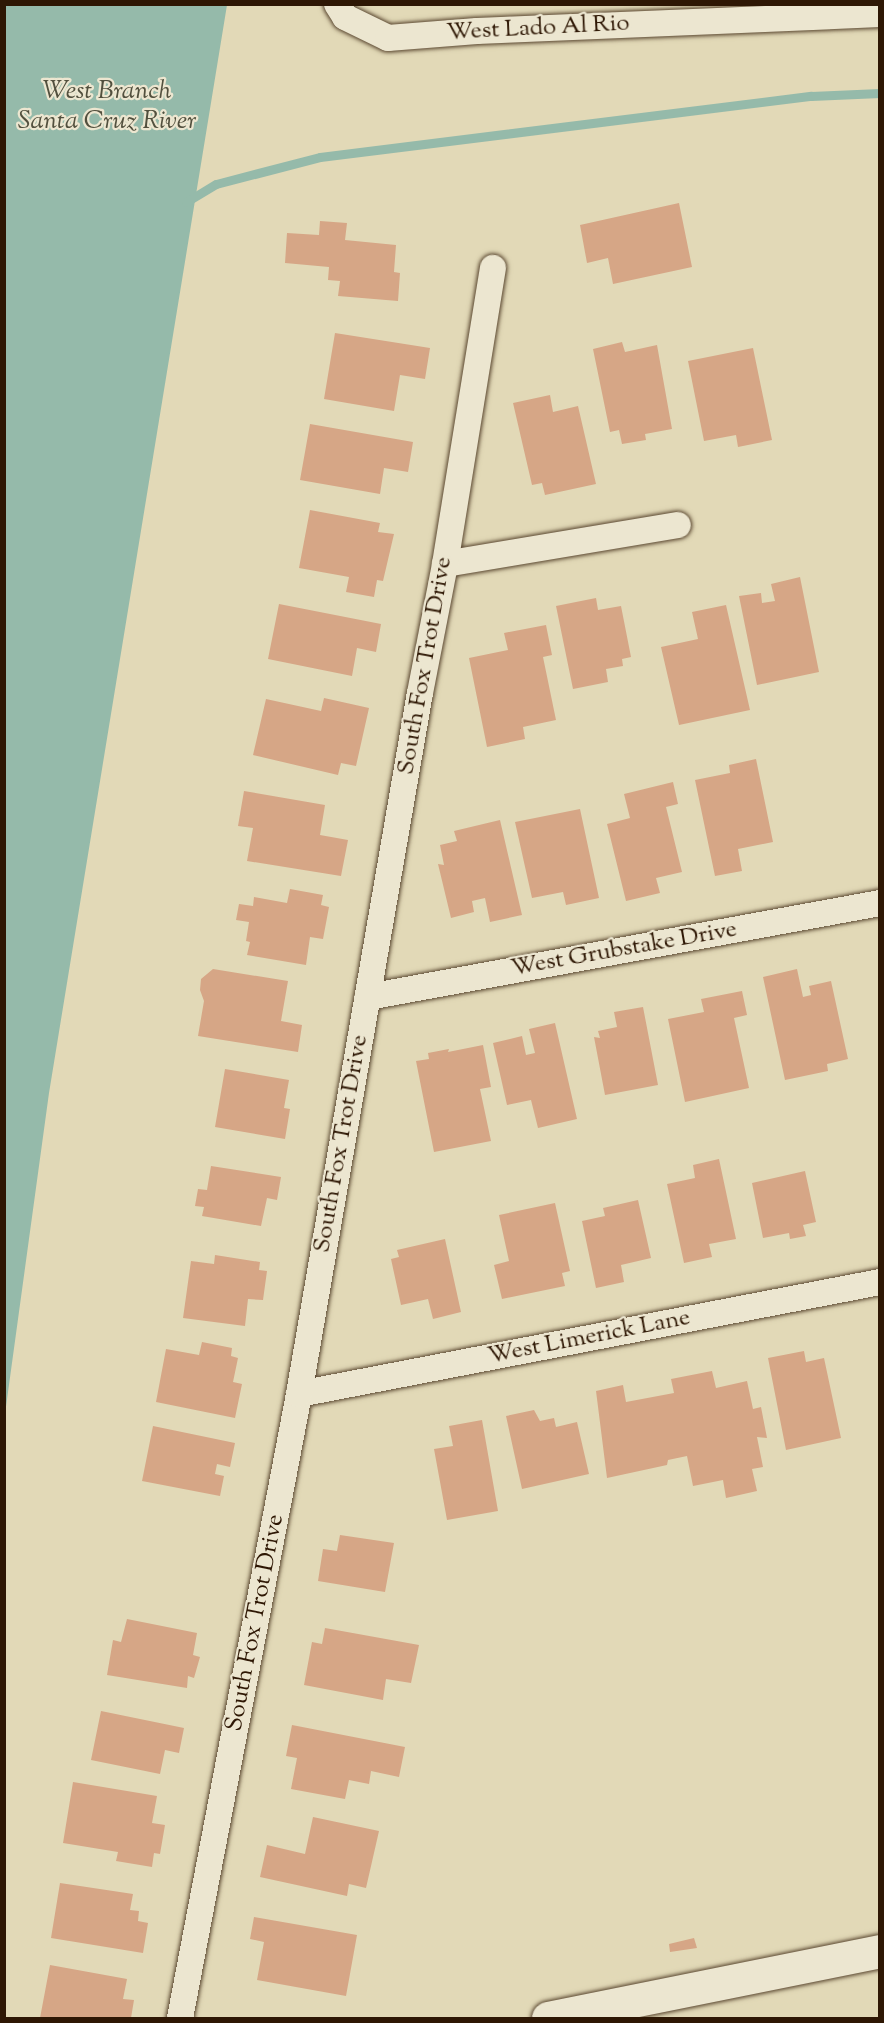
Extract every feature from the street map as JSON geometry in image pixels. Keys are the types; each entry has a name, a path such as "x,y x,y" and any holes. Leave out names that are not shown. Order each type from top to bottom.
{"main road":[{"path":"548,2019 879,1951"}],"street":[{"name":"West Lado Al Rio","path":"341,11 388,38 477,31 879,14"},
{"name":"South Fox Trot Drive","path":"180,2019 299,1394 420,693 445,564 493,268"},
{"path":"445,564 678,525"},
{"name":"West Grubstake Drive","path":"368,997 879,903"},
{"name":"West Limerick Lane","path":"299,1394 879,1282"}],"water":[{"name":"West Branch Santa Cruz River","path":"5,4 227,5 49,1093 5,1414"}],"building":[{"path":"679,203 692,267 613,284 608,258 587,263 580,225"},
{"path":"320,221 347,223 345,240 396,245 394,272 400,273 398,301 338,296 340,281 328,280 329,267 285,263 287,233 319,235"},
{"path":"335,333 430,348 425,379 400,375 394,411 324,399"},
{"path":"622,342 625,352 657,345 672,429 645,434 646,440 622,444 619,430 610,432 593,349"},
{"path":"753,348 772,440 738,447 736,435 704,441 688,361"},
{"path":"550,395 553,412 578,406 596,484 545,495 542,483 532,485 513,403"},
{"path":"310,424 413,442 408,472 384,468 380,494 300,480"},
{"path":"310,510 380,523 378,532 394,534 383,581 377,580 374,597 346,592 349,577 299,568"},
{"path":"800,577 819,672 757,685 739,596 761,593 762,603 775,601 771,584"},
{"path":"596,598 598,610 621,606 631,657 622,659 623,666 606,669 608,682 573,689 556,606"},
{"path":"279,604 381,624 376,652 357,648 352,676 268,659"},
{"path":"726,605 750,710 679,725 661,647 698,639 692,612"},
{"path":"546,625 552,655 543,657 556,720 523,727 525,739 487,747 469,658 508,650 504,633"},
{"path":"324,698 369,708 356,766 341,763 338,775 253,755 266,699 321,711"},
{"path":"756,759 773,842 738,849 742,871 715,876 695,780 730,773 729,765"},
{"path":"673,782 678,804 666,807 682,872 656,878 660,893 626,901 607,824 630,818 624,794"},
{"path":"244,791 325,805 320,835 348,840 341,876 247,861 253,828 238,826"},
{"path":"580,809 599,898 566,905 563,892 532,898 515,822"},
{"path":"500,820 522,915 490,922 485,898 472,901 474,912 451,918 438,864 444,865 440,845 457,841 454,831"},
{"path":"290,889 323,895 321,905 329,907 323,939 310,937 306,965 247,955 250,942 246,941 249,922 236,920 239,904 253,906 254,897 287,903"},
{"path":"213,969 288,981 281,1021 302,1025 298,1052 198,1036 204,1001 200,990 201,979"},
{"path":"797,969 803,997 811,995 809,986 831,981 848,1059 827,1064 828,1071 785,1080 763,977"},
{"path":"742,991 747,1015 734,1018 749,1088 685,1102 668,1019 704,1012 701,999"},
{"path":"643,1007 658,1085 605,1095 594,1037 600,1038 598,1031 617,1027 614,1012"},
{"path":"555,1023 577,1119 538,1128 531,1100 507,1105 493,1043 522,1036 526,1055 535,1053 529,1029"},
{"path":"483,1045 491,1087 480,1089 491,1141 434,1152 416,1061 429,1059 428,1053 449,1049 448,1052"},
{"path":"225,1069 289,1080 284,1108 290,1109 285,1139 215,1127"},
{"path":"719,1159 736,1239 709,1244 712,1257 684,1263 667,1184 695,1178 693,1165"},
{"path":"211,1166 281,1177 277,1200 267,1198 261,1226 202,1216 204,1207 195,1206 198,1189 207,1190"},
{"path":"805,1171 816,1222 803,1225 806,1236 790,1239 789,1233 763,1238 752,1183"},
{"path":"638,1200 651,1258 621,1265 624,1282 596,1288 582,1221 605,1216 603,1208"},
{"path":"555,1203 570,1271 562,1273 565,1286 502,1299 494,1265 509,1261 499,1215"},
{"path":"445,1239 461,1312 433,1319 428,1299 401,1305 391,1259 399,1257 397,1250"},
{"path":"215,1255 260,1262 259,1270 267,1271 263,1300 248,1299 245,1326 183,1318 191,1261 214,1264"},
{"path":"202,1342 232,1348 231,1356 238,1358 233,1382 242,1384 235,1418 156,1402 166,1349 199,1355"},
{"path":"804,1351 806,1362 824,1358 841,1438 786,1450 768,1358"},
{"path":"712,1371 716,1388 747,1381 753,1409 761,1407 767,1438 757,1437 763,1467 752,1469 757,1491 726,1498 723,1480 693,1486 687,1456 668,1460 667,1465 607,1478 596,1391 623,1385 626,1402 674,1393 671,1379"},
{"path":"534,1410 540,1421 554,1418 556,1427 577,1422 589,1474 522,1489 506,1416"},
{"path":"482,1420 498,1511 447,1520 434,1449 453,1446 449,1426"},
{"path":"153,1426 235,1443 230,1467 217,1464 215,1474 224,1476 220,1496 142,1481"},
{"path":"340,1535 394,1543 385,1592 318,1581 323,1549 337,1551"},
{"path":"127,1619 197,1633 193,1655 200,1657 194,1678 188,1676 187,1688 107,1675 113,1640 121,1642"},
{"path":"325,1628 419,1645 411,1683 386,1679 383,1700 304,1685 312,1642 322,1644"},
{"path":"101,1711 184,1728 179,1753 165,1750 160,1774 91,1760"},
{"path":"292,1725 405,1747 399,1777 371,1771 369,1784 349,1780 345,1799 291,1789 297,1758 286,1756"},
{"path":"73,1782 157,1796 152,1823 165,1825 160,1854 154,1853 152,1867 116,1861 118,1852 63,1843"},
{"path":"313,1817 379,1831 366,1888 349,1884 347,1896 260,1877 267,1845 305,1854"},
{"path":"60,1883 133,1894 130,1910 139,1911 138,1921 148,1923 143,1953 51,1938"},
{"path":"254,1917 357,1935 346,1996 257,1980 264,1942 250,1939"},
{"path":"694,1938 697,1948 670,1952 669,1944"},
{"path":"50,1965 127,1979 123,1999 134,2000 131,2018 40,2018"}],"waterway":[{"path":"186,202 216,184 320,157 811,96 880,93"}]}
